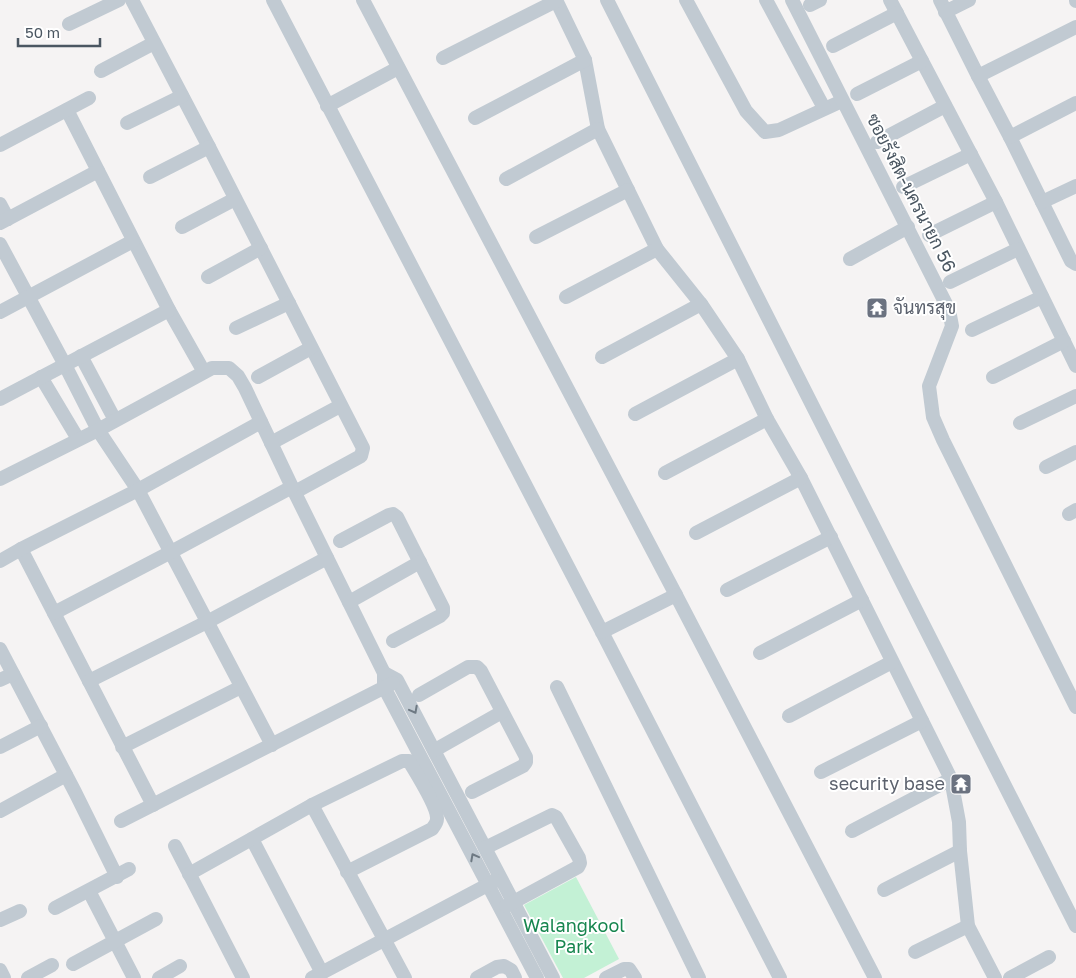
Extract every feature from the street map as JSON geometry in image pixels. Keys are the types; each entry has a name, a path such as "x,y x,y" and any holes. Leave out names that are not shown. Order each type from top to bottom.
{"street":[{"path":"69,24 119,0"},
{"path":"54,613 361,456 363,452 363,448 261,248 132,0"},
{"path":"273,0 780,978"},
{"path":"363,0 676,594 875,978"},
{"path":"443,58 556,0 585,60 598,129 657,249 701,304 738,359 767,419 801,478 831,537 951,780 959,822 960,851 968,926 994,978"},
{"path":"607,0 1076,926"},
{"path":"686,0 746,111 765,132 779,130 842,101"},
{"path":"766,0 824,108"},
{"name":"ซอยรังสิต-นครนายก 56","path":"792,0 949,310 952,326 929,386 933,417 1076,707"},
{"path":"890,0 996,202 1076,366"},
{"path":"969,0 943,6 1010,136 1070,261 1076,264"},
{"path":"832,46 897,13"},
{"path":"978,76 1076,27"},
{"path":"102,71 154,43"},
{"path":"474,118 585,60"},
{"path":"856,94 922,61"},
{"path":"327,106 398,68"},
{"path":"127,123 182,96"},
{"path":"0,145 89,98"},
{"path":"1010,136 1076,103"},
{"path":"877,142 945,106"},
{"path":"67,110 169,310 204,372"},
{"path":"506,179 598,129"},
{"path":"150,177 209,147"},
{"path":"904,187 971,154"},
{"path":"0,204 4,221 98,171"},
{"path":"1042,202 1076,186"},
{"path":"536,237 628,190"},
{"path":"182,227 235,198"},
{"path":"929,235 996,202"},
{"path":"850,259 908,227"},
{"path":"0,312 133,241"},
{"path":"0,244 98,430 138,490 272,745"},
{"path":"208,277 261,248"},
{"path":"566,297 657,249"},
{"path":"950,282 1018,249"},
{"path":"972,330 1042,296"},
{"path":"236,328 289,303"},
{"path":"602,356 701,304"},
{"path":"0,399 169,310"},
{"path":"993,377 1064,341"},
{"path":"258,377 311,348"},
{"path":"81,356 115,420"},
{"path":"635,414 738,359"},
{"path":"0,479 98,430 212,368 229,368 238,376 349,602 494,881 553,978"},
{"path":"41,377 78,440"},
{"path":"1020,423 1076,396"},
{"path":"272,443 340,406"},
{"path":"665,473 767,419"},
{"path":"0,561 138,490 261,422"},
{"path":"1046,467 1076,452"},
{"path":"696,533 801,478"},
{"path":"340,541 393,514 398,517 443,608 443,613 393,641"},
{"path":"727,590 831,537"},
{"path":"21,549 153,805"},
{"path":"89,681 207,622 327,558"},
{"path":"349,602 420,562"},
{"path":"602,632 676,594"},
{"path":"760,653 862,600"},
{"path":"0,649 66,775 123,873 54,908"},
{"path":"789,716 892,662"},
{"path":"419,694 468,666 477,667 481,671 526,757 526,762 523,766 472,792"},
{"path":"0,680 13,674"},
{"path":"122,821 272,745 389,680"},
{"path":"389,680 435,750 485,848 494,881"},
{"path":"122,747 241,687"},
{"path":"557,687 699,978"},
{"path":"435,750 502,712"},
{"path":"821,772 922,721"},
{"path":"0,747 41,726"},
{"path":"189,874 312,805 406,760 409,761 432,803 437,816 437,822 432,829 348,872"},
{"path":"0,811 66,775"},
{"path":"852,831 951,780"},
{"path":"312,805 405,978"},
{"path":"485,848 552,815 556,817 579,858 580,863 578,867 507,905"},
{"path":"252,838 317,975 494,881"},
{"path":"174,846 243,978"},
{"path":"884,890 960,851"},
{"path":"89,891 134,978"},
{"path":"507,905 537,978"},
{"path":"0,920 20,911"},
{"path":"73,964 156,919"},
{"path":"915,952 968,926"},
{"path":"1010,978 1049,957"},
{"path":"28,978 52,965"},
{"path":"159,978 180,966"},
{"path":"478,978 497,967 504,966 511,970 515,978"},
{"path":"606,978 624,969 629,969 635,978"},
{"path":"0,970 4,978"}],"green space":[{"name":"Walangkool Park","path":"576,877 619,959 584,978 563,978 524,905"}],"place":[{"name":"จันทรสุข","path":"877,308"},
{"name":"security base","path":"961,784"}]}
